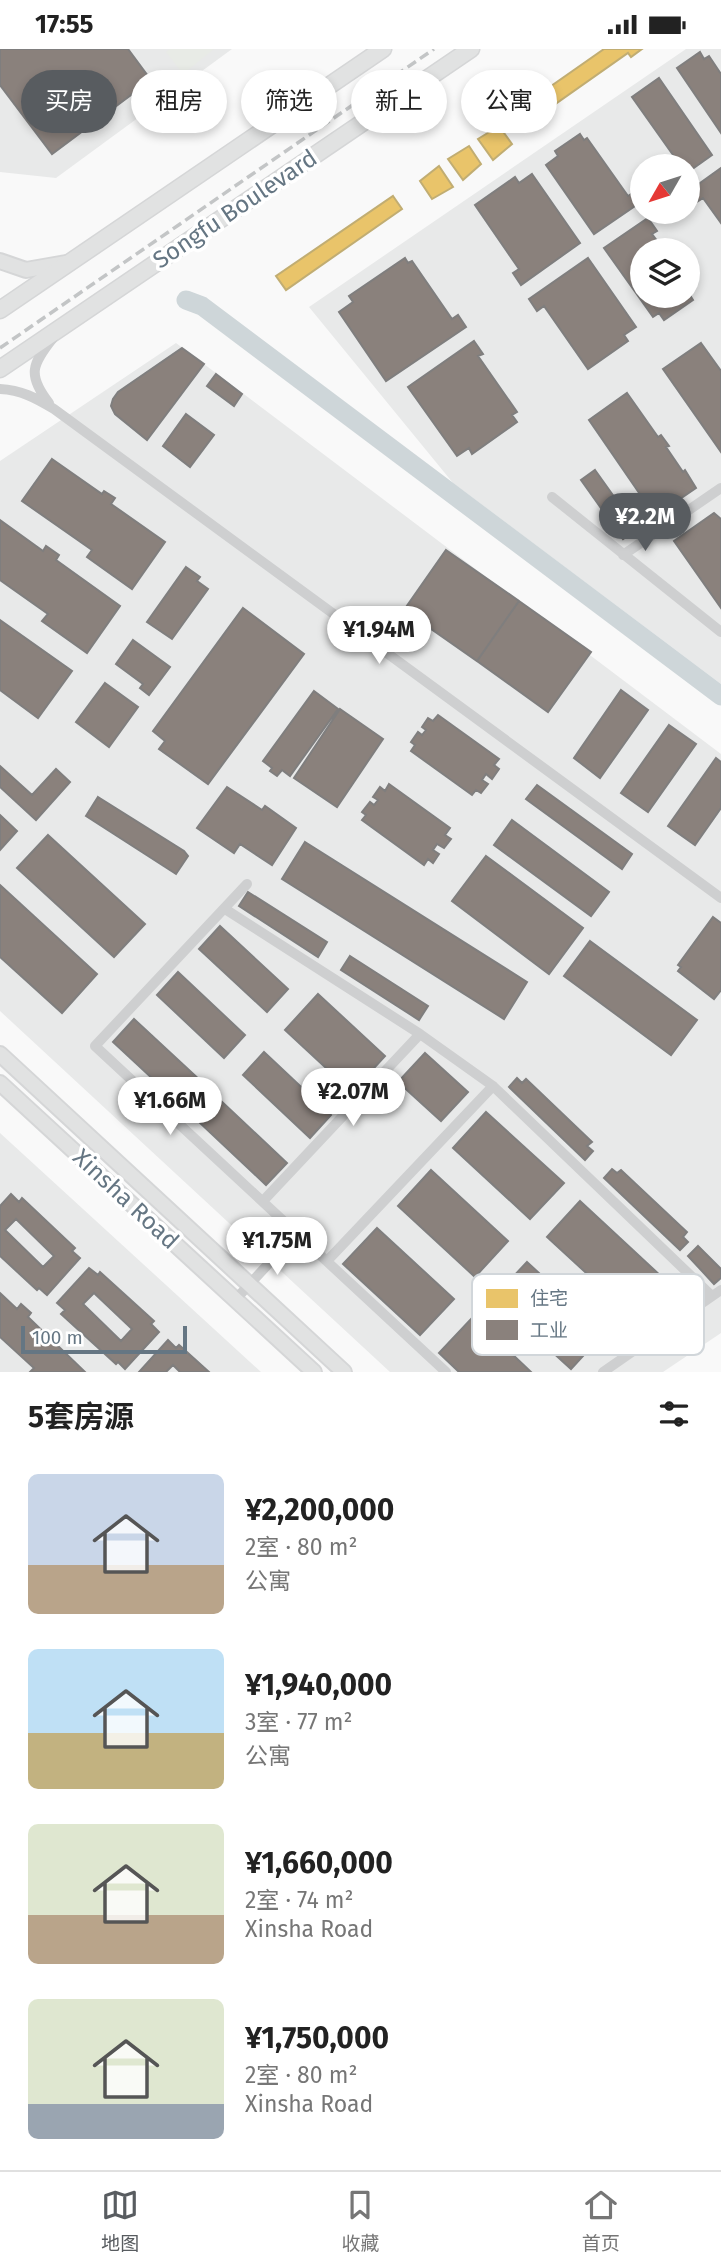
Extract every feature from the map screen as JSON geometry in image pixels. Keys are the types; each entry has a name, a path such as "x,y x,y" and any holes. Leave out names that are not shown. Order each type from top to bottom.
{"main road":[{"name":"Songfu Boulevard","path":"0,310 383,49"},
{"name":"Songfu Boulevard","path":"0,369 471,49"},
{"path":"0,261 26,270 70,262"},
{"name":"Xinsha Road","path":"0,1053 344,1372"},
{"name":"Xinsha Road","path":"0,1083 314,1372"}],"street":[{"path":"54,409 39,391 34,370 41,353 61,328"},
{"path":"0,389 30,395 54,409 721,898"},
{"path":"623,555 721,488"},
{"path":"552,497 721,632"},
{"path":"247,884 95,1046 446,1372"},
{"path":"225,909 420,1034 493,1087 696,1274"},
{"path":"263,1201 420,1034"},
{"path":"327,1261 493,1087"},
{"path":"235,1300 297,1233"},
{"path":"704,1281 717,1293"},
{"path":"603,1372 628,1355"}],"shaded area":[{"path":"0,49 232,49 203,70 131,70 131,123 56,178 0,172"},
{"path":"170,49 214,49 188,70 180,70 166,52"},
{"path":"686,49 721,49 721,684 453,483 309,307"},
{"path":"176,343 721,754 721,1333 704,1344 704,1274 472,1274 472,1355 688,1355 663,1372 390,1372 0,1011 0,461"},
{"path":"0,1133 261,1372 0,1372"}],"building: 住宅":[{"path":"604,49 642,49 631,57 628,53 557,103 557,82"},
{"path":"488,133 504,133 512,144 493,160 478,139"},
{"path":"469,146 481,164 463,180 448,159"},
{"path":"439,166 453,187 432,199 420,181"},
{"path":"393,196 402,209 286,290 276,276"}],"building: 工业":[{"path":"0,49 128,49 144,70 131,70 131,95 117,105 117,70 21,70 21,113 0,85"},
{"path":"700,52 704,59 709,56 721,74 721,133 677,68"},
{"path":"659,78 712,155 700,164 700,154 672,154 632,97"},
{"path":"36,133 80,133 52,154"},
{"path":"580,134 584,140 587,138 628,196 630,195 630,209 594,234 546,165 558,156 555,151"},
{"path":"721,168 721,223 703,198 700,200 700,183"},
{"path":"532,174 580,243 521,285 513,273 519,269 475,205 515,177 519,183"},
{"path":"639,224 652,224 657,231 652,234 655,238 630,238 630,285 604,248"},
{"path":"405,258 408,263 412,261 452,319 458,315 466,327 386,381 339,312 353,302 349,296"},
{"path":"588,258 636,327 624,335 628,341 588,369 544,306 537,311 529,299"},
{"path":"647,308 681,308 664,320 659,313 653,317"},
{"path":"474,341 483,354 478,356 517,412 512,415 517,422 472,454 469,448 457,456 408,387"},
{"path":"701,343 721,371 721,452 663,369"},
{"path":"182,348 204,364 147,440 115,414 111,406 113,399 118,392"},
{"path":"216,374 242,394 234,406 207,386"},
{"path":"627,393 658,437 661,435 669,446 666,447 696,488 655,516 589,420"},
{"path":"186,414 214,435 190,467 163,446"},
{"path":"52,459 102,494 104,491 115,498 111,504 165,542 132,589 87,557 92,550 22,501"},
{"path":"595,470 637,529 623,539 581,480"},
{"path":"714,513 721,519 721,608 674,541"},
{"path":"0,520 43,551 46,546 59,555 56,560 120,606 87,653 42,621 48,614 0,580"},
{"path":"446,550 519,601 477,661 404,610"},
{"path":"186,567 200,577 197,581 208,589 172,639 147,622"},
{"path":"519,601 591,652 548,712 477,661"},
{"path":"243,608 304,654 208,784 159,749 165,741 153,731"},
{"path":"0,620 72,671 38,718 0,690"},
{"path":"133,640 170,667 149,695 140,688 143,684 116,664"},
{"path":"105,683 138,707 109,747 76,722"},
{"path":"621,690 648,710 600,778 574,758"},
{"path":"314,691 338,709 290,776 282,770 277,776 263,761"},
{"path":"340,709 383,739 337,807 294,778"},
{"path":"438,715 499,759 494,765 499,769 492,779 486,774 482,780 488,784 481,793 476,790 472,795 411,751 415,745 411,742 418,732 422,735 426,730 422,727 428,718 433,721"},
{"path":"669,725 696,744 648,812 621,793"},
{"path":"716,758 721,762 721,808 695,845 668,826"},
{"path":"0,766 32,795 56,769 70,782 36,820 0,787"},
{"path":"389,784 450,828 445,835 451,839 444,848 437,844 433,850 439,854 433,863 428,859 424,865 362,820 366,815 362,812 370,802 374,805 378,800 373,797 380,787 385,791"},
{"path":"537,785 632,854 622,869 526,799"},
{"path":"227,787 262,810 265,806 296,828 272,865 240,844 234,853 197,828"},
{"path":"98,797 184,851 188,856 176,874 86,816"},
{"path":"0,815 17,831 0,850"},
{"path":"512,820 609,892 591,916 494,845"},
{"path":"48,835 145,924 114,957 17,868"},
{"path":"305,842 527,982 504,1019 282,879"},
{"path":"486,856 583,928 549,974 452,901"},
{"path":"0,885 97,974 62,1013 0,957"},
{"path":"248,892 327,942 318,957 239,906"},
{"path":"713,917 721,923 721,990 714,999 678,971 681,967 678,965"},
{"path":"220,926 288,989 267,1012 199,949"},
{"path":"590,941 697,1020 671,1055 564,976"},
{"path":"350,956 428,1006 419,1020 341,970"},
{"path":"178,972 245,1035 224,1058 157,995"},
{"path":"318,994 385,1056 352,1092 285,1030"},
{"path":"134,1019 202,1082 181,1105 113,1042"},
{"path":"264,1052 331,1115 310,1138 243,1075"},
{"path":"425,1053 468,1092 441,1121 398,1082"},
{"path":"517,1078 522,1083 526,1079 592,1142 587,1146 593,1151 585,1160 509,1087"},
{"path":"220,1100 287,1163 266,1185 199,1122"},
{"path":"486,1112 564,1183 530,1219 453,1148"},
{"path":"612,1169 617,1173 621,1170 687,1232 683,1237 688,1242 680,1250 604,1178"},
{"path":"431,1170 508,1241 478,1274 472,1274 398,1206"},
{"path":"11,1194 19,1202 22,1198 75,1248 72,1251 80,1258 47,1295 39,1288 37,1290 0,1256 0,1206","holes":["16,1219 54,1256 43,1267 5,1230"]},
{"path":"580,1201 659,1274 587,1274 547,1237"},
{"path":"377,1228 454,1299 420,1335 343,1264"},
{"path":"698,1246 721,1269 721,1278 714,1284 688,1256"},
{"path":"527,1262 540,1274 516,1274"},
{"path":"89,1268 98,1275 100,1272 154,1321 151,1324 159,1332 125,1369 61,1314 65,1310 57,1303","holes":["94,1293 132,1329 121,1341 83,1304"]},
{"path":"0,1293 17,1309 21,1304 31,1313 28,1317 85,1372 30,1372 34,1368 0,1337"},
{"path":"472,1318 472,1355 513,1355 531,1372 459,1372 439,1353"},
{"path":"168,1340 176,1348 179,1345 209,1372 180,1372 173,1365 166,1372 139,1372"},
{"path":"556,1355 584,1355 571,1369"}],"waterway":[{"path":"186,300 202,306 721,696"}],"railway":[{"path":"0,348 434,49"}]}
